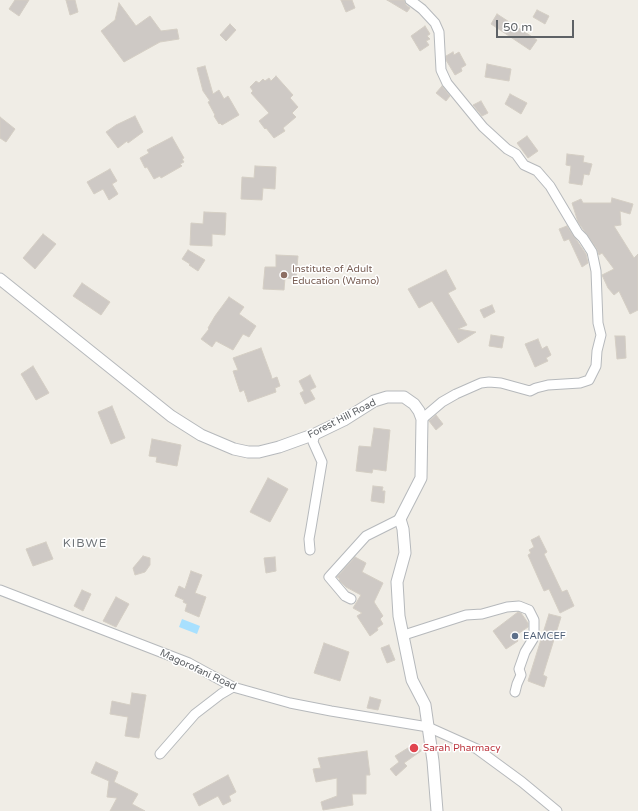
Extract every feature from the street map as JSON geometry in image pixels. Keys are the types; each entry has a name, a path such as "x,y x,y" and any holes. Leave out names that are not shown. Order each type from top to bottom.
{"street":[{"path":"351,599 345,596 329,577 366,536 400,519 421,478 420,442 422,419 442,402 481,383 501,383 530,391 548,385 580,383 589,380 596,366 597,351 601,335 598,323 596,271 592,252 578,233 550,186 537,171 524,165 516,154 507,149 483,127 447,82 441,70 439,32 436,23 422,9 410,0"},
{"name":"Forest Hill Road","path":"0,279 171,416 201,435 234,449 248,452 259,452 279,447 315,434 344,420 374,401 387,397 404,397 414,404 422,419"},
{"path":"310,550 309,539 322,462 314,446 313,439 315,434"},
{"path":"400,519 403,529 406,553 397,582 400,616 412,680 425,705 433,761 437,811"},
{"name":"Magorofani Road","path":"0,590 189,663 233,687 290,703 428,727 477,749 522,782 557,811"},
{"path":"404,635 466,615 482,614 507,606 519,606 529,610 534,620 533,639 525,652 519,669 521,675 515,692"},
{"path":"160,754 195,714 221,694 233,687"}],"water":[{"path":"182,619 200,626 197,634 179,627"}],"building":[{"path":"15,0 29,0 19,16 9,9"},
{"path":"66,0 75,0 78,12 70,15"},
{"path":"341,0 352,0 355,8 346,12"},
{"path":"387,0 404,0 406,5 410,8 407,12"},
{"path":"119,3 136,26 150,16 161,31 177,29 179,39 160,42 124,62 101,31 115,20"},
{"path":"537,10 549,16 545,24 533,17"},
{"path":"497,14 537,40 530,50 491,24"},
{"path":"230,24 236,30 226,41 220,35"},
{"path":"425,26 430,34 427,36 430,39 426,41 429,45 420,51 411,36"},
{"path":"453,52 454,55 459,52 466,65 461,68 462,71 455,75 446,60 446,56"},
{"path":"487,64 511,69 509,81 485,77"},
{"path":"205,66 213,94 219,90 224,99 228,96 239,115 222,125 220,123 219,124 214,116 215,115 208,102 210,101 203,91 197,68"},
{"path":"276,76 293,95 290,98 298,107 292,113 296,117 283,128 285,131 274,138 259,121 269,113 251,93 253,91 250,87 256,81 259,83 263,79 265,81 269,78 271,81"},
{"path":"442,86 450,96 446,101 436,93"},
{"path":"510,94 527,103 521,114 505,104"},
{"path":"481,101 488,113 482,116 473,105"},
{"path":"135,116 143,132 118,148 106,132 116,125"},
{"path":"0,117 15,129 6,142 0,138"},
{"path":"527,136 538,151 528,158 517,143"},
{"path":"172,137 184,158 182,159 184,162 180,164 182,166 161,178 160,176 154,179 147,167 145,168 140,158 149,153 147,150"},
{"path":"567,154 584,156 583,162 592,164 589,175 584,174 582,185 569,183 571,166 566,165"},
{"path":"255,166 276,167 275,189 263,188 262,200 241,199 242,177 254,178"},
{"path":"110,169 117,181 112,184 118,194 109,200 103,189 94,194 87,182"},
{"path":"612,198 633,204 630,214 620,211 621,225 614,226 634,258 638,254 638,310 630,314 619,291 614,295 608,288 602,275 614,269 602,253 599,255 597,249 578,222 572,203 581,199 583,203 611,203"},
{"path":"204,212 226,213 225,235 212,234 212,246 190,245 191,223 203,224"},
{"path":"567,226 586,254 588,263 582,267 569,239 564,241 559,229"},
{"path":"43,234 56,244 35,269 23,258"},
{"path":"188,250 205,260 198,271 182,259"},
{"path":"276,255 298,256 296,279 285,278 284,290 263,289 265,267 276,267"},
{"path":"446,270 456,289 448,293 467,325 458,329 476,332 458,343 432,301 419,308 408,289"},
{"path":"82,283 110,302 101,315 73,296"},
{"path":"229,297 244,307 239,314 256,326 249,337 243,334 233,350 216,341 212,347 201,339"},
{"path":"492,305 495,312 484,318 480,310"},
{"path":"491,335 504,337 502,348 489,346"},
{"path":"615,336 625,336 626,358 617,359"},
{"path":"538,339 542,349 547,346 551,355 546,358 548,361 535,367 525,344"},
{"path":"261,348 272,379 277,377 280,386 275,388 276,392 248,402 244,390 240,392 233,371 238,370 233,358"},
{"path":"33,366 49,393 36,400 21,374"},
{"path":"310,375 316,387 310,390 315,399 305,404 300,393 304,391 299,381"},
{"path":"112,406 125,438 111,444 98,412"},
{"path":"436,415 443,424 436,430 429,421"},
{"path":"374,428 390,430 386,471 373,469 372,473 356,471 359,446 371,447"},
{"path":"152,439 181,445 177,466 156,462 157,457 149,456"},
{"path":"268,478 288,489 270,522 250,512"},
{"path":"373,486 383,487 382,491 385,491 384,503 371,501"},
{"path":"539,536 547,552 544,554 562,592 567,590 574,606 560,613 549,589 544,591 528,555 531,553 529,550 534,547 531,540"},
{"path":"46,542 53,559 33,566 26,549"},
{"path":"143,556 150,558 150,565 145,572 135,575 133,568"},
{"path":"275,557 276,571 266,573 264,558"},
{"path":"355,557 366,563 362,572 383,583 374,602 383,616 380,619 383,624 370,636 357,616 362,613 353,608 361,595 346,587 337,577"},
{"path":"191,571 202,575 195,593 206,597 199,617 185,611 187,604 183,602 184,600 175,596 179,586 185,589"},
{"path":"82,590 91,594 83,611 74,606"},
{"path":"116,597 129,604 116,627 103,621"},
{"path":"518,612 521,613 528,623 528,627 515,636 518,641 506,649 493,631"},
{"path":"549,614 561,617 543,675 547,677 544,687 528,681"},
{"path":"324,643 349,652 340,681 314,673"},
{"path":"389,645 395,660 387,663 381,648"},
{"path":"132,693 146,695 139,738 125,736 128,717 110,714 112,701 130,705"},
{"path":"370,697 381,700 378,710 367,708"},
{"path":"416,743 421,751 404,763 407,766 396,776 390,769 399,762 395,756"},
{"path":"367,751 370,775 366,775 366,794 352,794 353,805 323,810 321,802 337,796 337,778 316,782 313,769 321,768 318,758"},
{"path":"96,762 118,772 114,782 138,794 132,804 145,811 110,811 117,798 107,797 109,781 91,773"},
{"path":"228,775 236,792 229,796 231,801 223,805 218,796 199,806 193,794"}],"place":[{"name":"Institute of Adult Education (Wamo)","path":"284,275"},
{"name":"EAMCEF","path":"515,636"},
{"name":"Sarah Pharmacy","path":"414,748"}],"district":[{"name":"KIBWE","path":"85,544"}]}
